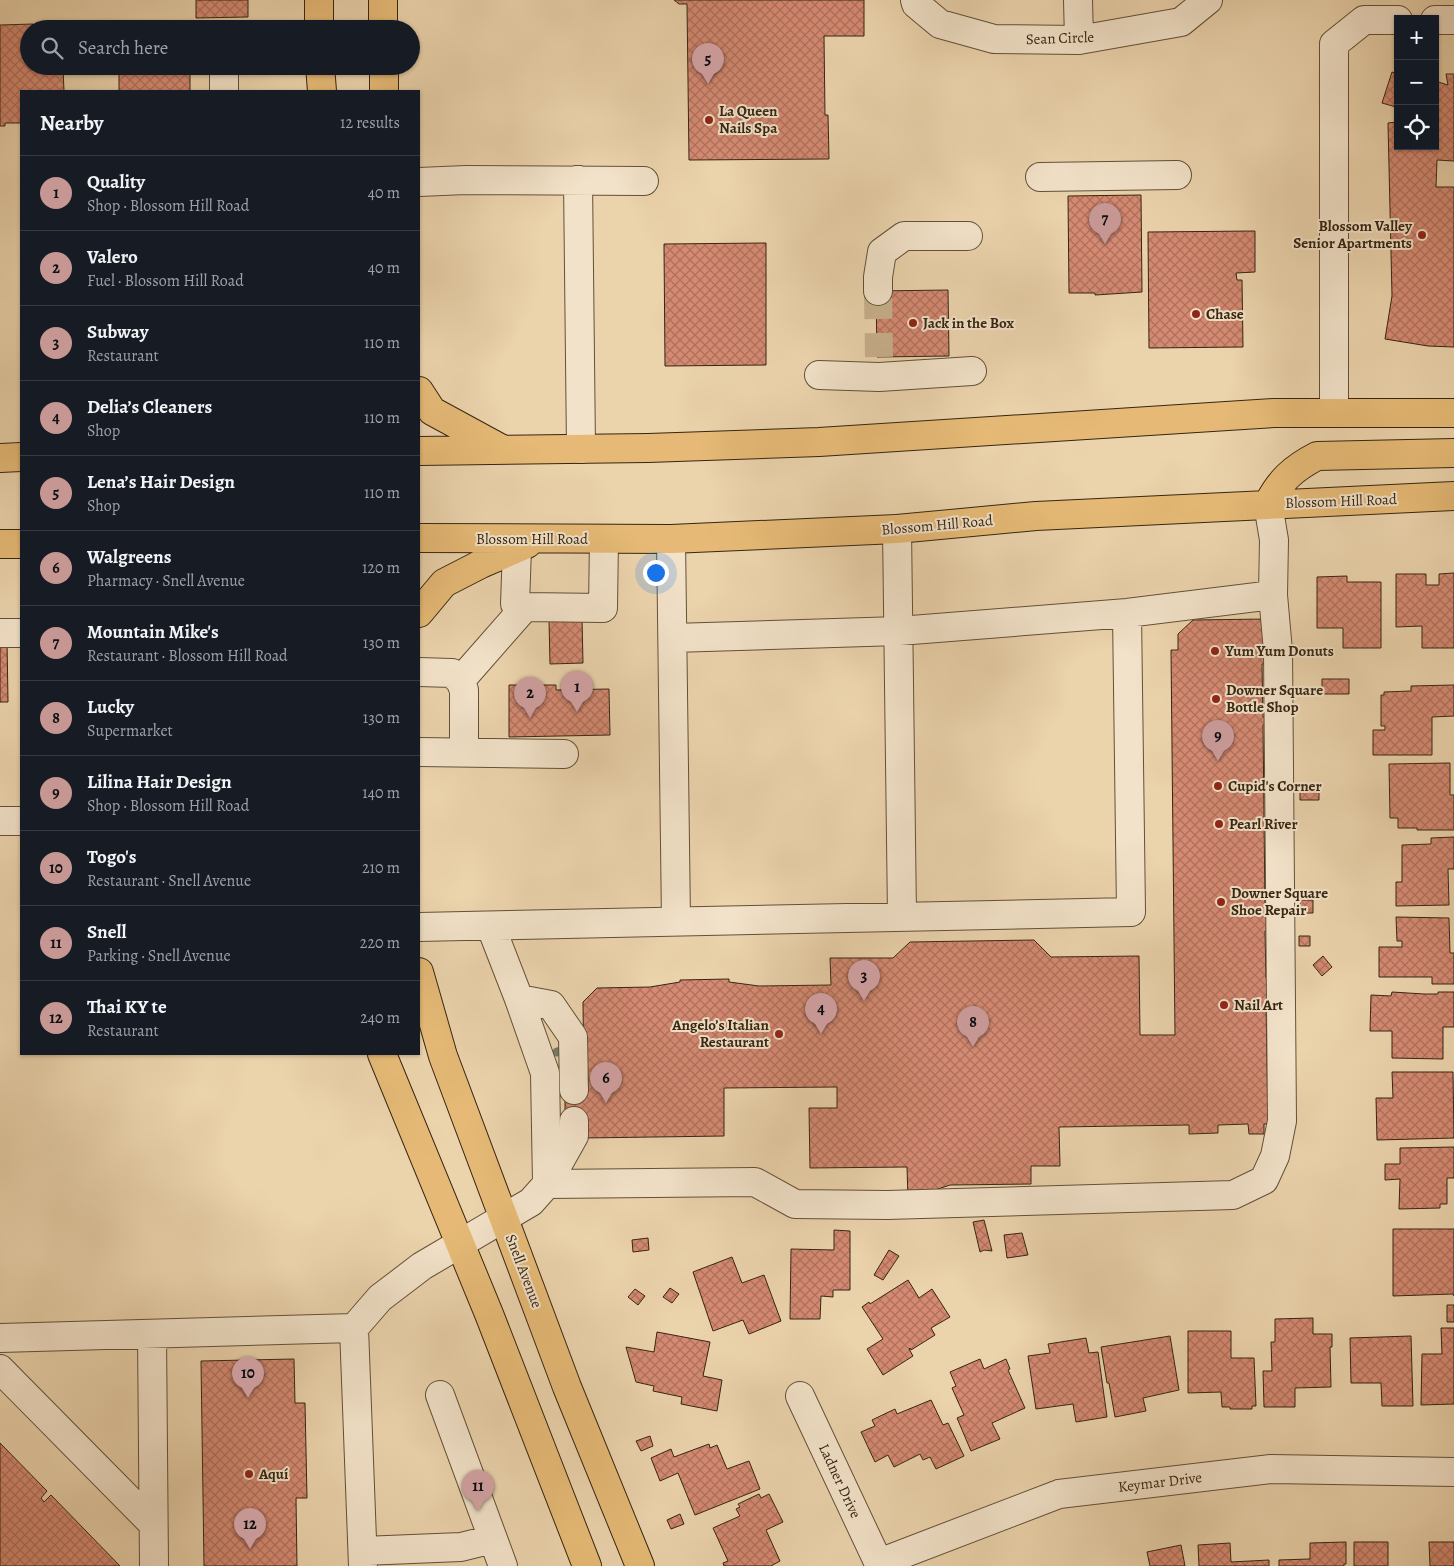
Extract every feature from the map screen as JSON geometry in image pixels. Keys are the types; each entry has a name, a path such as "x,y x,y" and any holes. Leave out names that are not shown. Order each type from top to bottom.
{"main road":[{"path":"319,0 319,20"},
{"path":"383,0 383,20"},
{"path":"321,75 322,90"},
{"path":"384,75 384,90"},
{"path":"420,392 432,410 453,424 504,450"},
{"path":"420,450 504,450 820,442 1274,414 1454,413"},
{"path":"1268,504 1275,488 1288,475 1318,456 1454,454"},
{"path":"0,458 20,458"},
{"name":"Blossom Hill Road","path":"420,538 528,544 604,539 671,539 897,529 1036,516 1454,496"},
{"path":"0,544 20,544"},
{"path":"420,612 444,583 528,544"},
{"name":"Snell Avenue","path":"420,976 443,1056 567,1387 640,1566"},
{"path":"382,1055 461,1244 587,1566"}],"street":[{"name":"Sean Circle","path":"915,0 916,4 940,24 994,39 1079,40 1182,22 1208,0"},
{"path":"1078,0 1079,40"},
{"path":"1334,414 1334,44 1364,20 1394,20"},
{"path":"1439,20 1454,20"},
{"path":"224,75 224,90"},
{"path":"1040,177 1177,175"},
{"path":"578,180 581,448"},
{"path":"420,182 644,181"},
{"path":"878,291 882,252 904,236 968,236"},
{"path":"819,375 879,367 972,371"},
{"path":"547,1184 755,1182 794,1204 887,1205 1233,1195 1264,1180 1275,1156 1282,1121 1278,651 1274,595 1274,540 1268,504"},
{"path":"897,529 902,916"},
{"path":"528,544 516,604 525,607 603,608 604,539"},
{"path":"671,539 676,921"},
{"path":"673,638 899,631 1127,613 1274,595"},
{"path":"460,681 525,607"},
{"path":"420,927 1131,912 1127,613"},
{"path":"0,633 20,633"},
{"path":"420,672 452,673 460,681 464,690 464,752"},
{"path":"420,752 564,754"},
{"path":"0,821 20,821"},
{"path":"491,927 545,1073 547,1184"},
{"path":"519,999 551,1005 573,1037 574,1090"},
{"path":"493,1539 461,1547 363,1559 354,1328 380,1298 422,1266 531,1202 547,1184 574,1136 574,1121"},
{"path":"0,1338 354,1328"},
{"path":"152,1334 154,1566"},
{"path":"0,1369 153,1524"},
{"path":"440,1395 503,1566"},
{"name":"Ladner Drive","path":"800,1396 880,1565"},
{"name":"Keymar Drive","path":"880,1565 1059,1494 1271,1469 1454,1472"}],"building":[{"path":"196,0 248,0 248,17 196,18"},
{"path":"674,0 864,0 864,36 824,36 825,115 828,115 829,159 689,160 687,4 679,4"},
{"path":"20,24 20,75 63,75 64,90 20,90 20,123 5,123 5,126 0,126 0,25"},
{"name":"Blossom Valley Senior Apartments","path":"1392,72 1394,73 1394,106 1382,103"},
{"name":"Blossom Valley Senior Apartments","path":"1446,74 1454,74 1454,161 1437,160 1436,187 1454,187 1454,347 1428,346 1385,339 1392,296 1388,123 1394,122 1394,150 1439,150 1439,82 1448,85"},
{"path":"119,75 190,75 190,90 119,90"},
{"path":"1141,195 1142,292 1095,295 1095,293 1069,293 1068,196"},
{"name":"Chase","path":"1255,231 1255,272 1236,273 1237,280 1242,280 1243,347 1149,348 1148,232"},
{"path":"766,243 766,365 665,366 664,244"},
{"name":"Jack in the Box","path":"948,290 949,356 877,357 876,291"},
{"path":"1454,573 1454,648 1422,648 1422,626 1396,627 1396,574 1426,574 1426,585 1439,585 1439,574"},
{"path":"1347,576 1347,582 1381,582 1381,648 1343,648 1343,628 1317,628 1317,577"},
{"path":"582,619 583,663 550,664 549,620"},
{"path":"1266,619 1267,664 1262,664 1263,717 1268,717 1268,725 1263,725 1265,906 1271,906 1272,931 1265,931 1266,978 1271,978 1272,1003 1266,1003 1268,1124 1264,1124 1264,1134 1249,1134 1248,1124 1218,1125 1218,1133 1189,1134 1189,1125 1059,1127 1060,1166 1031,1166 1031,1184 950,1185 908,1199 907,1167 810,1168 809,1108 837,1108 837,1087 724,1088 724,1136 584,1138 565,1121 565,1090 584,1090 583,1002 597,988 650,987 680,982 680,980 729,979 729,982 759,986 831,985 830,958 893,958 910,942 1034,940 1051,957 1139,956 1140,1035 1175,1035 1171,650 1178,650 1178,634 1193,620"},
{"path":"0,641 7,641 8,702 0,702"},
{"path":"1322,679 1349,679 1349,694 1322,694"},
{"path":"509,685 556,685 556,690 609,689 610,735 509,737"},
{"path":"1454,685 1454,716 1432,717 1432,755 1373,755 1373,730 1385,730 1385,726 1381,726 1381,695 1384,695 1384,692 1411,691 1411,686"},
{"path":"1450,763 1450,795 1454,795 1454,830 1398,828 1398,818 1390,818 1389,764"},
{"path":"1300,786 1319,786 1319,800 1300,800"},
{"path":"1454,837 1454,869 1448,869 1449,905 1396,906 1396,882 1402,882 1402,845 1431,844 1431,838"},
{"path":"1300,900 1313,900 1313,913 1300,913"},
{"path":"1396,917 1449,918 1450,953 1454,953 1454,984 1432,984 1432,977 1379,977 1379,947 1402,947 1402,941 1397,941"},
{"path":"1299,936 1310,936 1310,946 1299,946"},
{"path":"1323,956 1332,967 1322,976 1313,965"},
{"path":"1392,992 1438,994 1438,992 1454,992 1454,1027 1443,1027 1443,1059 1392,1058 1392,1031 1370,1031 1371,995 1391,996"},
{"path":"1392,1072 1453,1072 1454,1138 1377,1140 1376,1098 1393,1098"},
{"path":"1454,1147 1454,1178 1447,1178 1447,1204 1440,1204 1440,1208 1399,1209 1400,1179 1385,1180 1385,1164 1400,1164 1400,1148"},
{"path":"984,1220 992,1251 984,1250 980,1252 973,1222"},
{"path":"1393,1229 1454,1229 1454,1296 1453,1294 1393,1296"},
{"path":"834,1230 850,1231 850,1290 833,1290 833,1297 821,1296 820,1319 790,1319 791,1249 834,1250"},
{"path":"1022,1233 1028,1255 1007,1258 1004,1235"},
{"path":"648,1238 649,1250 633,1252 632,1240"},
{"path":"889,1250 899,1256 883,1280 874,1275"},
{"path":"732,1257 742,1283 764,1275 781,1321 749,1334 743,1320 713,1331 693,1272"},
{"path":"908,1280 919,1298 932,1289 950,1317 931,1328 935,1335 911,1350 909,1349 913,1356 883,1375 867,1349 883,1339 862,1307"},
{"path":"670,1288 679,1294 672,1303 663,1297"},
{"path":"635,1289 645,1296 638,1305 628,1297"},
{"path":"1447,1305 1454,1305 1454,1322 1447,1322"},
{"path":"1313,1318 1313,1334 1332,1334 1332,1347 1330,1347 1331,1387 1295,1388 1295,1407 1264,1407 1263,1371 1272,1371 1271,1342 1275,1342 1275,1319"},
{"path":"1441,1328 1454,1328 1454,1404 1421,1405 1422,1354 1442,1354"},
{"path":"1188,1331 1231,1331 1231,1358 1254,1358 1256,1406 1252,1406 1252,1409 1230,1409 1230,1407 1222,1407 1221,1392 1188,1393"},
{"path":"657,1332 710,1342 703,1376 722,1380 717,1411 681,1404 682,1397 653,1391 654,1386 636,1382 626,1347 654,1352"},
{"path":"1170,1336 1179,1390 1143,1398 1146,1411 1115,1417 1101,1347"},
{"path":"1411,1336 1413,1406 1382,1406 1381,1383 1351,1383 1350,1338"},
{"path":"1086,1338 1089,1353 1098,1352 1107,1417 1076,1422 1073,1404 1036,1409 1028,1356 1050,1353 1048,1344"},
{"path":"294,1359 295,1403 305,1403 307,1498 296,1498 297,1566 204,1566 201,1361"},
{"path":"980,1359 984,1369 1006,1359 1010,1369 1008,1370 1025,1408 992,1423 1000,1439 971,1451 957,1418 964,1415 952,1388 956,1386 950,1372"},
{"path":"931,1400 943,1425 948,1423 964,1456 936,1469 930,1457 923,1460 920,1454 894,1467 888,1455 875,1462 861,1432 875,1426 872,1420 895,1409 897,1414"},
{"path":"650,1436 653,1446 641,1451 636,1441"},
{"path":"0,1443 47,1491 41,1498 44,1502 51,1495 120,1566 0,1566"},
{"path":"709,1444 710,1448 717,1445 727,1469 749,1461 760,1489 695,1515 678,1473 660,1481 651,1458 671,1449 674,1457"},
{"path":"759,1494 761,1498 769,1494 783,1522 766,1530 780,1561 771,1566 724,1566 723,1563 728,1561 713,1528 740,1516 736,1509 740,1507 738,1504"},
{"path":"680,1514 684,1524 671,1529 667,1520"},
{"path":"1346,1542 1346,1564 1344,1566 1279,1566 1279,1560 1310,1559 1310,1543"},
{"path":"1354,1542 1388,1542 1388,1566 1354,1566"},
{"path":"1429,1542 1454,1542 1454,1566 1430,1566"},
{"path":"1230,1543 1231,1562 1269,1560 1269,1566 1199,1566 1198,1545"},
{"path":"1181,1545 1185,1566 1150,1566 1147,1552"}],"waterway":[{"path":"557,1052 564,1050"}],"tunnel":[{"path":"878,291 879,357"}],"place":[{"name":"Lena’s Hair Design","path":"708,84"},
{"name":"La Queen Nails Spa","path":"709,120"},
{"name":"Blossom Valley Senior Apartments","path":"1422,235"},
{"name":"Mountain Mike's","path":"1105,244"},
{"name":"Chase","path":"1196,314"},
{"name":"Jack in the Box","path":"913,323"},
{"name":"Yum Yum Donuts","path":"1215,651"},
{"name":"Downer Square Bottle Shop","path":"1216,699"},
{"name":"Quality","path":"577,712"},
{"name":"Valero","path":"530,718"},
{"name":"Lilina Hair Design","path":"1218,761"},
{"name":"Cupid's Corner","path":"1218,786"},
{"name":"Pearl River","path":"1219,824"},
{"name":"Downer Square Shoe Repair","path":"1221,902"},
{"name":"Subway","path":"864,1001"},
{"name":"Nail Art","path":"1224,1005"},
{"name":"Angelo’s Italian Restaurant","path":"779,1034"},
{"name":"Delia’s Cleaners","path":"821,1034"},
{"name":"Lucky","path":"973,1047"},
{"name":"Walgreens","path":"606,1103"},
{"name":"Togo's","path":"248,1398"},
{"name":"Aquí","path":"249,1474"},
{"name":"Snell","path":"478,1511"},
{"name":"Thai KY te","path":"250,1549"}]}
